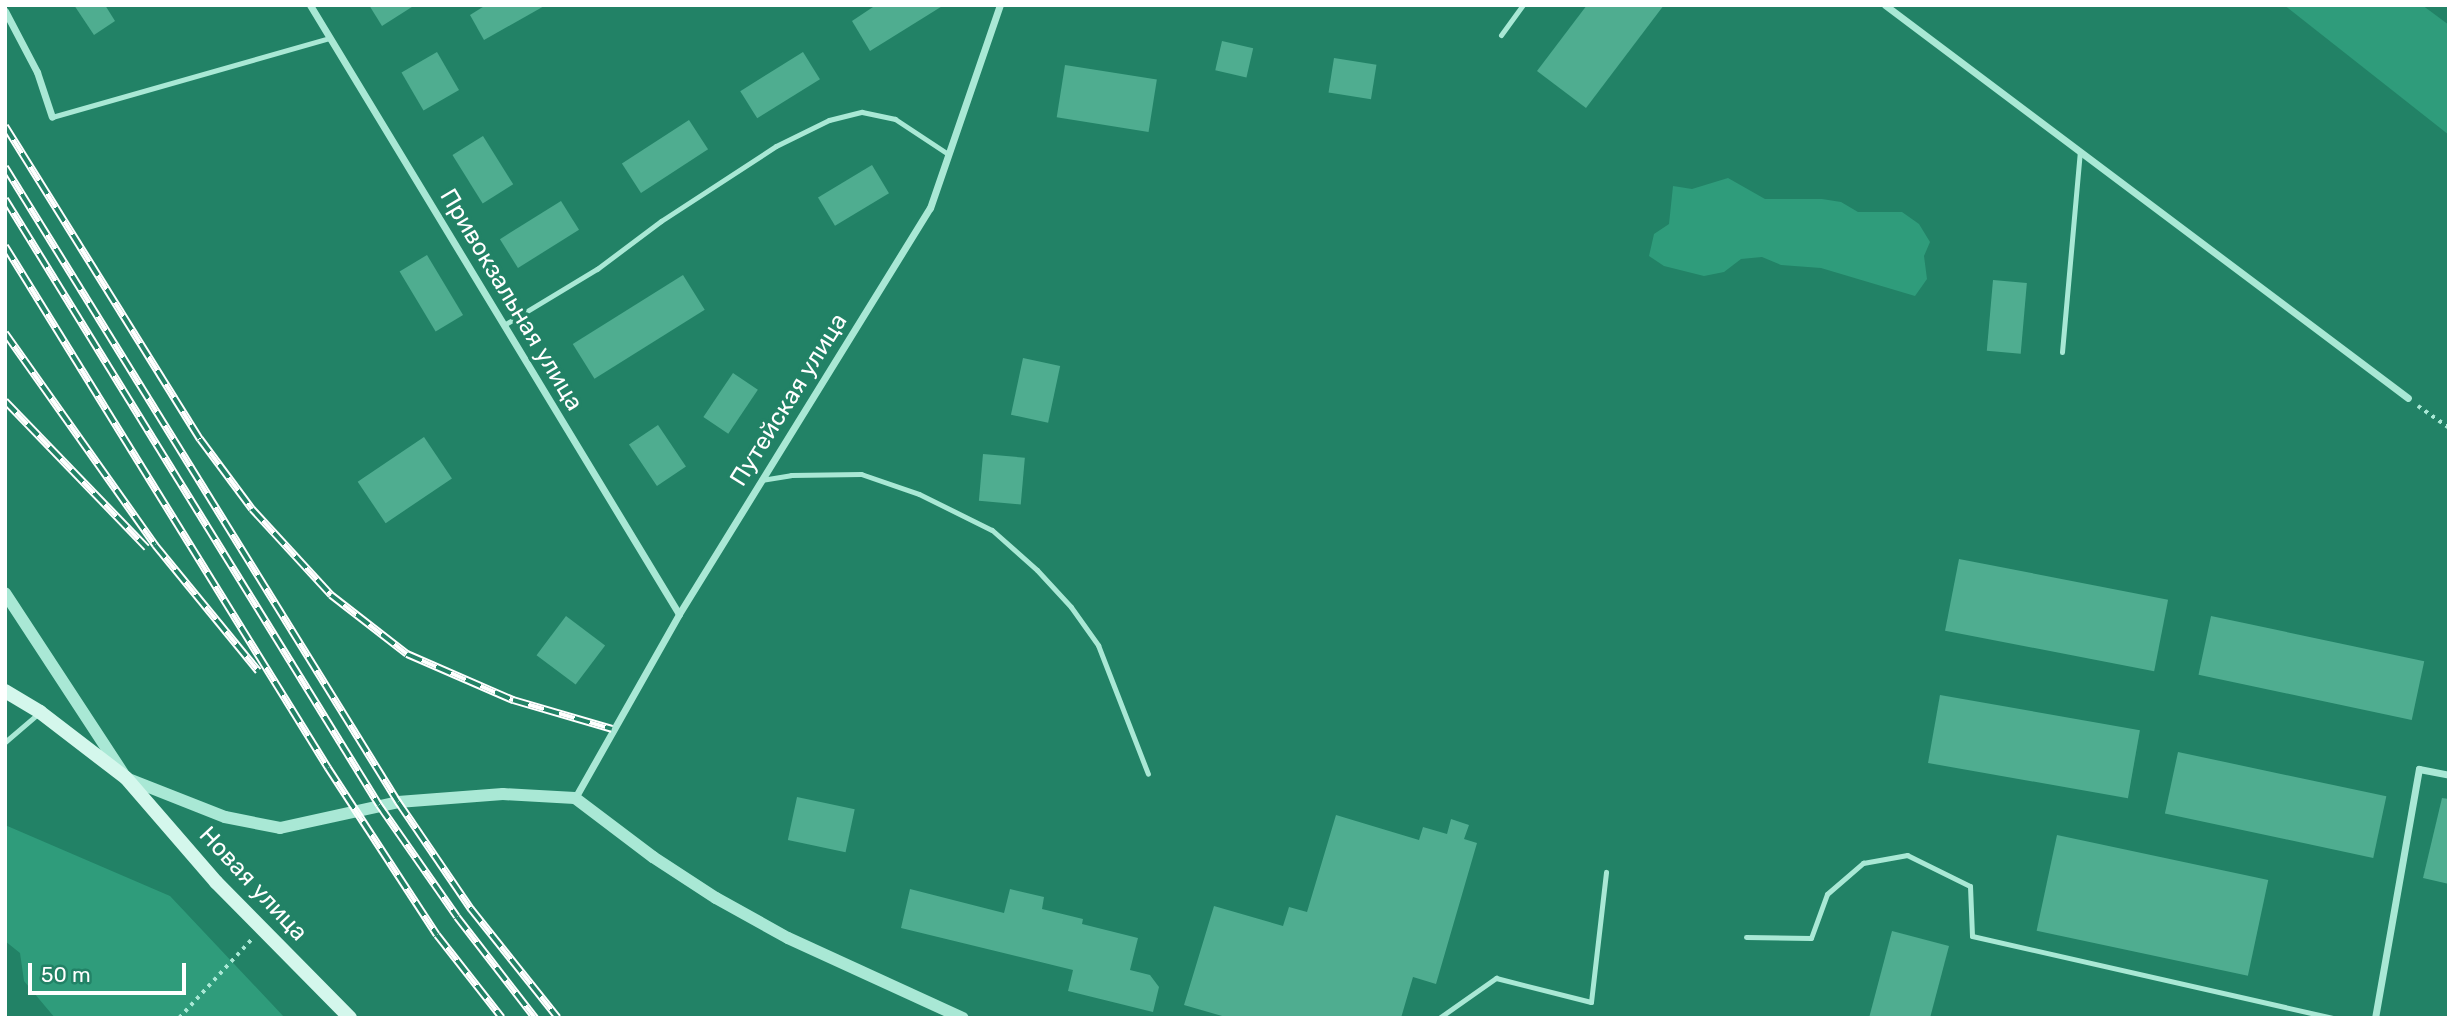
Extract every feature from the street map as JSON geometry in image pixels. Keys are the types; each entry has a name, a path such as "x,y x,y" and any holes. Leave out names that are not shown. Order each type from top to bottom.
{"main road":[{"name":"Новая улица","path":"5,691 40,712 126,778 216,882 350,1018"}],"street":[{"name":"Привокзальная улица","path":"310,5 679,614"},
{"name":"Путейская улица","path":"575,798 679,614 930,208 1000,5"},
{"path":"1885,5 2407,398"},
{"path":"5,11 37,72 52,117"},
{"path":"5,593 126,778 225,817 280,828 398,802 503,794 575,798 653,857 716,898 788,938 962,1018"},
{"path":"2375,1018 2419,769 2449,775"}],"lane":[{"path":"1501,35 1523,5"},
{"path":"52,117 330,38"},
{"path":"504,325 597,269 662,221 776,146 829,120 862,112 895,119 948,154"},
{"path":"2062,352 2080,152"},
{"path":"761,480 791,475 860,474 919,494 992,530 1037,570 1071,607 1098,645 1148,774"},
{"path":"5,742 40,712"},
{"path":"1746,937 1811,938 1827,894 1863,863 1907,855 1970,886 1972,936 2334,1018"},
{"path":"1438,1018 1496,978 1591,1002 1606,872"}],"path":[{"path":"2407,398 2449,428"},
{"path":"179,1018 262,929"}],"green space":[{"path":"2284,5 2422,5 2449,25 2449,135"},
{"path":"1728,178 1765,199 1822,199 1841,202 1858,212 1902,212 1919,224 1930,242 1924,256 1927,279 1915,296 1821,268 1781,265 1762,257 1741,259 1724,272 1704,276 1664,266 1649,256 1654,234 1669,224 1673,186 1692,189"},
{"path":"5,825 170,896 285,1018 55,1018 24,981 20,953 5,941"}],"building":[{"path":"74,5 105,5 115,21 94,35"},
{"path":"369,5 415,5 382,26"},
{"path":"486,5 546,5 484,40 470,15"},
{"path":"876,5 944,5 870,51 852,21"},
{"path":"1587,5 1664,5 1586,108 1537,71"},
{"path":"1222,41 1253,48 1246,77 1215,70"},
{"path":"437,52 459,90 423,111 401,72"},
{"path":"803,52 820,79 757,118 740,91"},
{"path":"1334,58 1376,65 1371,99 1329,93"},
{"path":"1065,65 1157,80 1149,132 1057,117"},
{"path":"689,120 708,149 641,193 622,164"},
{"path":"483,136 513,184 483,203 452,155"},
{"path":"872,165 889,193 835,226 818,197"},
{"path":"561,201 579,230 518,268 500,239"},
{"path":"427,255 463,315 436,331 400,271"},
{"path":"683,275 705,310 594,379 573,344"},
{"path":"1993,280 2027,283 2021,354 1987,351"},
{"path":"1023,358 1060,366 1048,423 1011,415"},
{"path":"733,373 758,390 728,434 703,417"},
{"path":"658,425 686,466 657,486 629,445"},
{"path":"424,437 452,478 386,523 358,482"},
{"path":"983,454 1025,458 1021,504 979,501"},
{"path":"1959,559 2168,600 2154,671 1945,631"},
{"path":"566,616 605,645 576,685 537,655"},
{"path":"2211,616 2424,661 2412,720 2199,675"},
{"path":"1940,695 2140,730 2128,798 1928,763"},
{"path":"2178,752 2386,796 2373,858 2165,814"},
{"path":"797,797 855,809 846,852 788,840"},
{"path":"2442,798 2449,799 2449,884 2423,878"},
{"path":"1336,815 1419,840 1423,827 1447,834 1451,819 1469,825 1464,839 1477,843 1436,984 1413,977 1401,1018 1229,1018 1184,1005 1214,906 1283,926 1289,907 1307,912"},
{"path":"2057,835 2268,880 2248,976 2037,931"},
{"path":"910,889 1004,913 1010,889 1044,897 1042,909 1083,919 1082,924 1138,938 1130,970 1150,975 1159,987 1153,1012 1068,991 1073,970 901,928"},
{"path":"1892,931 1949,946 1930,1018 1869,1018"}],"railway":[{"path":"5,126 200,439 252,509 331,595 407,654 513,700 612,729"},
{"path":"5,167 398,802 471,909 558,1018"},
{"path":"5,199 379,805 457,917 535,1018"},
{"path":"5,246 328,768 437,935 502,1018"},
{"path":"5,333 155,545 258,671"},
{"path":"5,401 147,548"}]}
